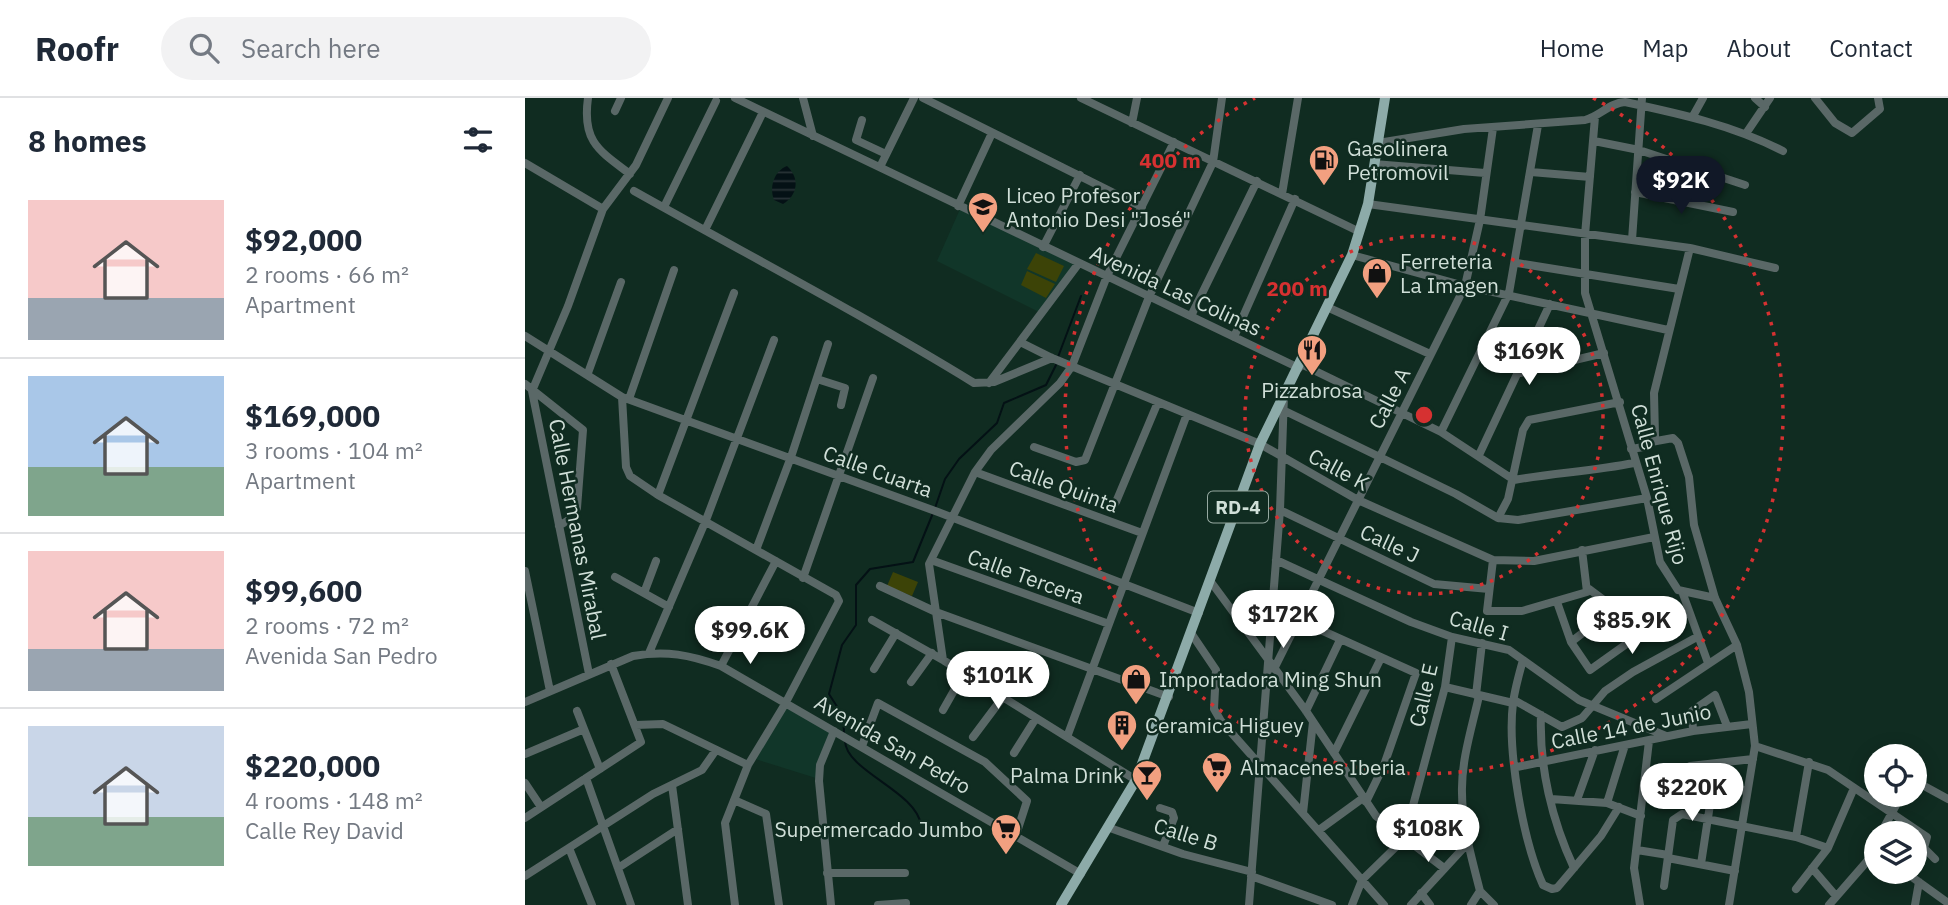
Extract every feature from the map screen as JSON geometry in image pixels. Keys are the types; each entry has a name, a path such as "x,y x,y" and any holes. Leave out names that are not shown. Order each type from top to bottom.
{"main road":[{"name":"RD-4","path":"1061,905 1110,828 1136,780 1169,697 1260,444 1352,255 1368,204 1385,98"}],"street":[{"path":"588,98 585,118 589,137 604,154 630,174"},
{"path":"615,111 621,98"},
{"path":"559,526 570,519 577,508 583,430 528,387 551,350 603,209 630,174 668,98"},
{"name":"Avenida Las Colinas","path":"736,98 1043,247 1441,432 1514,480"},
{"path":"803,98 813,136"},
{"path":"880,167 914,98"},
{"path":"923,98 1142,207"},
{"path":"1081,98 1360,232"},
{"path":"1132,123 1137,98"},
{"path":"1034,447 1076,462 1085,460 1149,297 1213,162 1223,98"},
{"path":"1282,194 1298,98"},
{"path":"1693,116 1703,98"},
{"path":"1755,98 1765,107"},
{"path":"1747,132 1770,98"},
{"path":"1815,98 1835,123 1852,133 1880,109 1878,98"},
{"path":"664,208 716,101"},
{"path":"1378,143 1428,133 1538,125 1595,117 1615,103 1642,102 1747,132 1783,151"},
{"path":"1632,240 1642,102"},
{"path":"705,230 763,112"},
{"name":"Calle Enrique Rijo","path":"1595,117 1584,274 1591,313 1620,402 1634,463 1647,498 1660,562 1669,580 1683,594 1715,598"},
{"path":"862,120 856,140 886,154"},
{"path":"1441,432 1509,293 1517,263 1538,125"},
{"name":"Calle A","path":"1274,669 1465,286 1480,220 1493,128"},
{"path":"958,206 992,133"},
{"path":"1594,141 1639,150 1745,185"},
{"path":"943,660 927,570 931,560 975,471 1005,434 1061,383 1072,366 1107,276 1174,142"},
{"path":"525,163 603,209"},
{"path":"1374,164 1485,173"},
{"path":"1531,172 1590,177"},
{"path":"1043,247 1080,176"},
{"path":"1191,316 1257,181"},
{"path":"634,191 830,301 866,317 974,383 989,383 1056,360"},
{"path":"1635,192 1733,212"},
{"path":"1234,337 1295,199"},
{"path":"1368,204 1690,248 1775,268"},
{"path":"1651,442 1655,436 1654,393 1690,248"},
{"path":"1352,255 1465,286 1509,293 1668,330"},
{"path":"989,383 1079,263"},
{"path":"1517,263 1679,289"},
{"path":"674,270 625,398 628,472 658,495 836,595 839,601 785,704 748,765 725,823 735,905"},
{"path":"587,373 621,282"},
{"path":"658,495 734,293"},
{"path":"1479,455 1520,373 1550,304"},
{"path":"1328,307 1430,354"},
{"name":"Calle Cuarta","path":"525,336 625,398 934,510 1199,613"},
{"path":"649,653 706,520 774,340"},
{"name":"Calle K","path":"1020,342 1056,360 1260,444 1283,460 1358,500 1493,560 1534,561 1654,537"},
{"path":"756,550 791,457 828,344"},
{"path":"1520,373 1604,353"},
{"path":"803,578 873,378"},
{"path":"817,379 845,388 841,404"},
{"name":"Calle Hermanas Mirabal","path":"528,387 589,674"},
{"path":"1249,905 1280,510 1284,395"},
{"path":"1116,502 1158,402"},
{"path":"1499,518 1514,480 1523,430 1529,420 1620,402"},
{"path":"1285,411 1499,518 1518,520 1647,498"},
{"path":"1067,737 1187,414"},
{"path":"1631,449 1672,438 1678,443 1689,477 1694,525 1715,598 1747,674 1755,746 1729,905"},
{"path":"1514,480 1634,463"},
{"name":"Calle Quinta","path":"975,471 1142,533"},
{"name":"Calle J","path":"1280,510 1434,584 1489,589"},
{"path":"1571,642 1611,611 1609,604 1589,589 1582,551"},
{"name":"Calle Tercera","path":"931,560 1109,624"},
{"name":"Calle I","path":"1276,560 1411,622 1452,637 1509,650 1592,707 1666,736"},
{"path":"1493,560 1486,608 1490,612 1522,611 1557,602 1589,589"},
{"path":"644,593 656,561"},
{"path":"721,666 776,561"},
{"path":"525,571 550,691"},
{"path":"615,577 669,607"},
{"path":"1211,582 1306,711 1376,816 1444,868"},
{"path":"880,586 936,612 1091,671 1169,697"},
{"path":"1683,594 1708,663"},
{"path":"1557,602 1571,642 1590,670 1653,625 1689,614"},
{"path":"1272,608 1416,673 1384,765 1365,800 1319,830"},
{"path":"872,620 932,653 1136,780"},
{"path":"874,669 896,633"},
{"path":"1191,633 1216,670 1216,714 1384,905"},
{"name":"Calle E","path":"1405,839 1445,687 1452,637"},
{"path":"1445,687 1513,702 1559,727 1582,718 1605,691 1633,672 1697,637"},
{"path":"1306,711 1341,640"},
{"path":"1482,643 1478,696 1465,760 1462,793 1468,843 1480,891 1495,905"},
{"path":"1656,699 1737,645"},
{"name":"Avenida San Pedro","path":"525,702 611,664 649,653 686,653 721,666 1081,874"},
{"path":"911,682 932,653"},
{"path":"1334,753 1381,659"},
{"path":"1523,660 1513,702 1517,767 1532,862 1543,885 1552,890 1557,888 1601,836 1619,807"},
{"path":"525,818 641,742 611,664"},
{"path":"943,709 964,673"},
{"path":"1693,731 1692,711 1715,695 1727,726"},
{"path":"973,737 1003,697"},
{"path":"862,746 878,703 985,762 1027,801 1016,835"},
{"path":"577,711 600,769"},
{"path":"1541,715 1542,760 1551,799 1574,868"},
{"path":"1014,753 1037,718"},
{"path":"1304,813 1313,722"},
{"path":"636,725 663,724 748,765"},
{"name":"Calle 14 de Junio","path":"1517,767 1693,731 1752,724"},
{"path":"525,754 584,729"},
{"path":"831,905 819,781 820,765 841,735"},
{"path":"1640,905 1634,868 1649,741"},
{"path":"1607,803 1625,745"},
{"path":"1755,746 1828,770 1901,821"},
{"path":"525,876 602,825 702,770 716,750"},
{"path":"1577,800 1595,750"},
{"path":"1747,791 1689,781 1688,767 1753,759"},
{"path":"1796,837 1809,762"},
{"path":"586,778 631,905"},
{"path":"525,783 541,807"},
{"path":"672,785 688,905"},
{"path":"1701,864 1713,785"},
{"path":"1927,787 1948,799"},
{"path":"1796,890 1828,848 1854,788"},
{"path":"1551,799 1607,803 1641,816"},
{"path":"734,800 767,815 779,905"},
{"path":"1887,821 1894,807"},
{"path":"1160,808 1172,812 1174,818 1163,846"},
{"path":"1664,886 1673,820 1677,815 1708,817 1741,824 1828,848"},
{"name":"Calle B","path":"1110,828 1252,874 1332,905"},
{"path":"618,868 678,829"},
{"path":"1352,905 1363,880 1405,839"},
{"path":"1411,905 1468,843"},
{"path":"569,848 592,905"},
{"path":"1637,850 1735,871"},
{"path":"1927,851 1935,859"},
{"path":"1829,905 1864,864"},
{"path":"1812,868 1836,896"},
{"path":"827,873 905,873"},
{"path":"1915,905 1919,884"},
{"path":"1922,884 1948,903"},
{"path":"1471,905 1480,891"},
{"path":"1421,893 1430,905"},
{"path":"878,905 906,903"}],"shaded area":[{"path":"787,166 794,176 795,186 792,196 783,204 774,200 772,185 779,172"},
{"name":"Liceo Profesor Antonio Desi \"José\"","path":"961,207 1079,263 1041,313 937,261"},
{"path":"785,704 834,731 819,779 752,758"}],"green space":[{"path":"1036,253 1064,266 1056,282 1027,269"},
{"path":"1027,271 1055,284 1046,298 1021,285"},
{"path":"893,572 918,582 912,596 887,586"}],"waterway":[{"path":"1058,357 1081,296"},
{"path":"935,508 945,479 959,459 997,423 1004,403 1046,385 1057,363"},
{"path":"844,732 843,716 829,694 842,645 856,625 856,585 870,569 913,562 933,513"},
{"path":"845,741 848,752 857,762 907,802 921,825"}],"place":[{"name":"Gasolinera Petromovil","path":"1324,187"},
{"name":"Liceo Profesor Antonio Desi \"José\"","path":"983,234"},
{"name":"Ferreteria La Imagen","path":"1377,300"},
{"name":"Pizzabrosa","path":"1312,377"},
{"name":"Importadora Ming Shun","path":"1136,706"},
{"name":"Ceramica Higuey","path":"1122,752"},
{"name":"Almacenes Iberia","path":"1217,794"},
{"name":"Palma Drink","path":"1147,802"},
{"name":"Supermercado Jumbo","path":"1006,856"}]}
